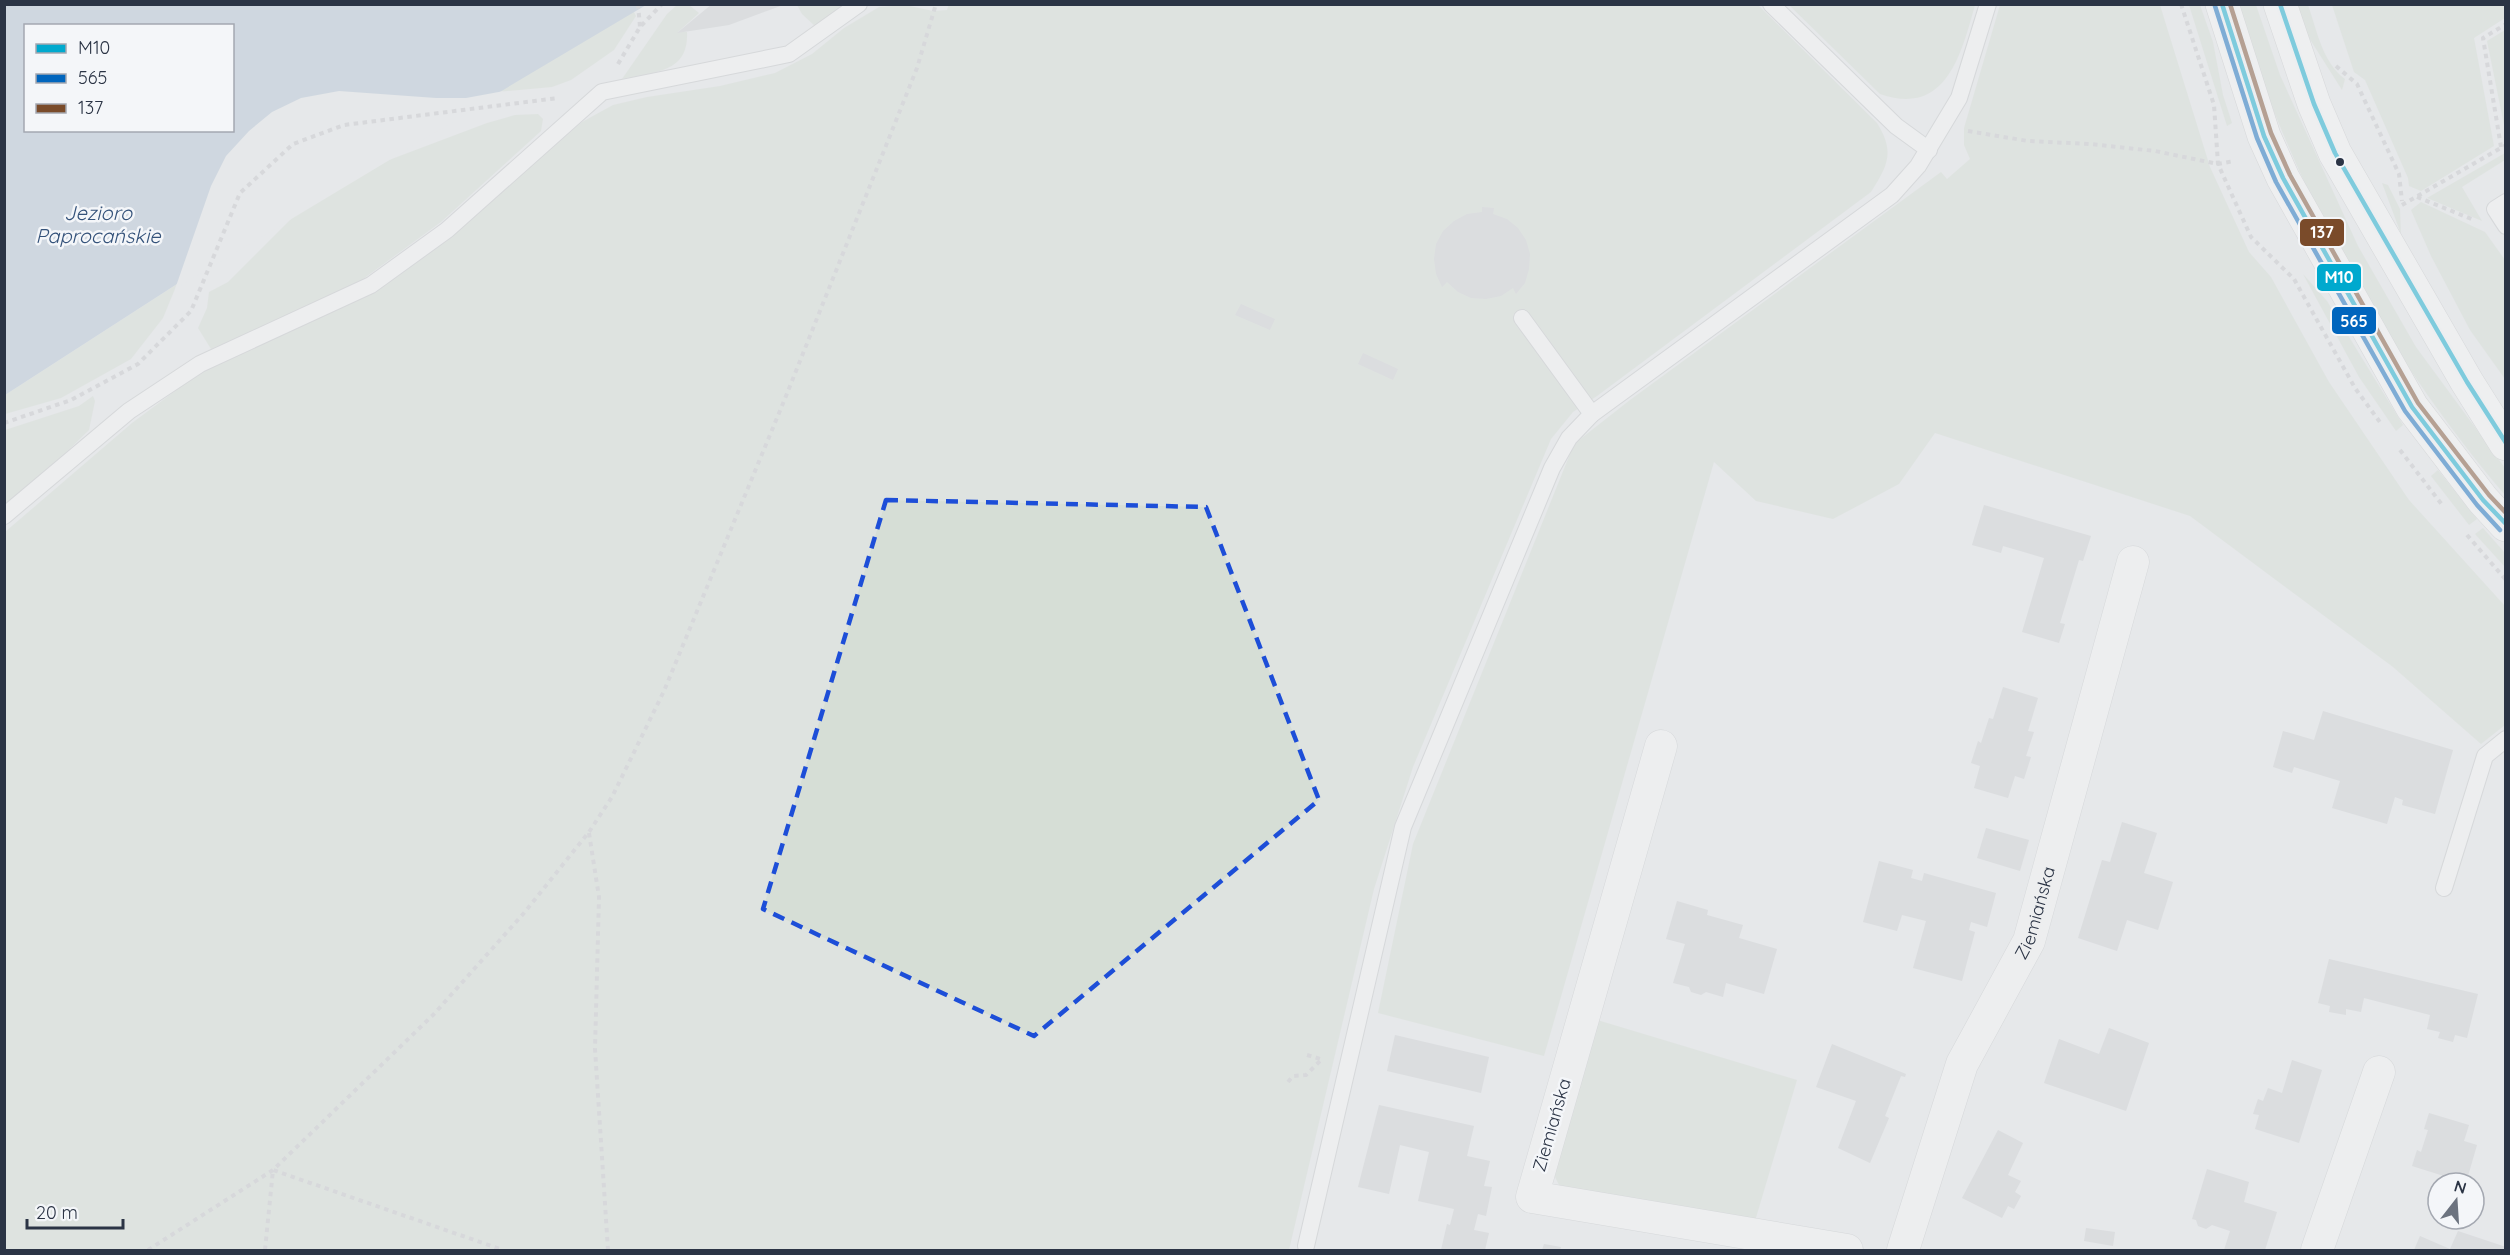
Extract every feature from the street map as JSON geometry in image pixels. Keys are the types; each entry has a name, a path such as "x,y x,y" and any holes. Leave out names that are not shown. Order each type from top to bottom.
{"street":[{"path":"2222,4 2264,136 2283,178 2412,407 2483,500 2505,525"},
{"path":"2280,4 2314,104 2335,153 2505,444"},
{"name":"Ziemiańska","path":"1903,1251 1962,1064 2029,941 2133,562"},
{"name":"Ziemiańska","path":"1661,746 1532,1197 1847,1251"},
{"path":"2317,1251 2379,1072"}],"lane":[{"path":"4,516 129,411 200,364 371,285 447,230 602,92 789,54 859,4"},
{"path":"1771,4 1896,126 1929,150"},
{"path":"1306,1246 1403,827 1552,468 1569,438 1592,414 1892,195 1918,166 1959,98 1988,4"},
{"path":"2505,202 2496,208 2505,226"},
{"path":"1522,318 1592,414"},
{"path":"2444,888 2485,756 2505,739"}],"path":[{"path":"638,4 640,27"},
{"path":"4,423 71,400 138,364 191,311 240,193 293,144 345,125 602,92 640,27 662,4"},
{"path":"148,1251 273,1170 434,1014 524,913 589,832 612,797 664,691 780,412 917,68 936,4"},
{"path":"2402,204 2503,146 2483,38 2505,24"},
{"path":"1942,126 2028,141 2090,144 2156,151 2218,164 2234,161"},
{"path":"2416,196 2476,221"},
{"path":"589,832 599,897 595,1048 608,1251"},
{"path":"1288,1082 1293,1076 1306,1075 1322,1059"},
{"path":"265,1251 273,1170"},
{"path":"273,1170 503,1251"}],"highlighted area":[{"path":"886,500 1206,507 1319,800 1034,1036 763,909"}],"shaded area":[{"path":"949,4 1757,4 1877,123 1886,142 1885,166 1871,192 1573,412 1551,439 1413,767 1374,889 1289,1250 5,1250 5,532 132,423 206,368 376,291 420,260 582,122 613,105 647,97 720,86 775,73 812,54 844,28 879,7 905,5 933,11 947,10"},
{"path":"677,5 689,5 699,13 678,32 687,32 686,46 682,56 676,63 657,72 622,79 667,14"},
{"path":"797,5 844,5 816,27 802,14"},
{"path":"1789,5 1975,5 1964,43 1947,77 1935,89 1921,97 1902,99 1880,94"},
{"path":"2000,5 2160,5 2210,167 2249,252 2271,277 2329,382 2409,500 2505,606 2505,725 2481,744 2393,667 2190,516 1935,433 1899,484 1833,519 1756,501 1714,462 1544,1056 1378,1013 1413,844 1574,444 1630,400 1941,172 1947,179 1970,159 1964,145 1964,128"},
{"path":"2189,5 2200,5 2213,42 2223,95 2232,123 2227,126"},
{"path":"2237,5 2256,5 2280,75 2358,246 2416,347 2505,468 2505,495 2461,441 2420,384 2381,325 2346,264 2313,201 2284,137"},
{"path":"2294,5 2308,5 2326,55 2337,72 2345,79 2342,90 2299,22"},
{"path":"2332,5 2505,5 2505,18 2474,38 2494,146 2421,191 2409,186 2408,178 2365,80 2354,72"},
{"path":"633,10 636,16 614,50 571,80 552,87 497,92"},
{"path":"2505,30 2505,130 2487,41"},
{"path":"538,114 543,119 541,131 441,222 359,282 326,301 211,349 198,328 207,308 209,292 228,282 293,217 389,160 487,123 515,115"},
{"path":"2505,153 2505,160 2462,187 2482,221 2427,198"},
{"path":"2382,183 2388,185 2400,209 2401,234"},
{"path":"2421,202 2485,232 2505,260 2505,379 2470,330 2431,256 2411,210"},
{"path":"2303,274 2327,301 2403,425 2396,431 2359,377"},
{"path":"177,284 163,318 131,359 61,398 5,414 5,395"},
{"path":"93,396 95,401 89,430 41,477 5,507 5,430 79,406"},
{"path":"2438,470 2477,519 2469,525 2431,476"},
{"path":"2483,528 2505,553 2505,567 2475,534"},
{"path":"1594,1019 1797,1080 1755,1221 1564,1195 1550,1167"}],"water":[{"name":"Jezioro Paprocańskie","path":"5,5 646,5 177,284 5,395"}],"pier":[{"path":"339,91 466,98 504,91 175,289 211,186 226,156 249,131 272,112 301,98"}],"building":[{"path":"712,4 786,4 729,25 677,33"},
{"path":"1482,207 1494,208 1493,214 1507,219 1518,228 1526,240 1530,254 1529,269 1525,283 1516,294 1513,288 1501,296 1486,299 1471,298 1458,292 1447,282 1442,287 1436,274 1434,259 1436,244 1443,231 1454,221 1467,214 1482,212"},
{"path":"1241,304 1275,319 1270,330 1235,315"},
{"path":"1363,353 1398,369 1393,380 1358,364"},
{"path":"1984,505 2091,536 2083,561 2079,560 2060,623 2065,624 2059,643 2022,632 2044,558 2003,546 2001,553 1972,545"},
{"path":"2003,687 2038,698 2028,731 2034,732 2026,756 2031,757 2024,779 2015,776 2008,798 1974,788 1980,766 1971,763 1978,741 1981,743 1989,718 1993,719"},
{"path":"2323,711 2453,750 2435,814 2402,805 2403,800 2395,797 2387,824 2332,808 2340,781 2294,767 2292,773 2273,767 2283,731 2314,740"},
{"path":"2122,822 2157,833 2144,873 2173,882 2158,930 2127,920 2117,951 2078,938 2102,860 2110,862"},
{"path":"1986,828 2029,840 2020,871 1977,858"},
{"path":"1879,861 1913,870 1911,878 1922,881 1924,873 1996,893 1987,927 1971,922 1969,930 1975,932 1962,981 1913,968 1926,921 1902,915 1897,931 1863,922"},
{"path":"1677,901 1708,910 1707,915 1743,925 1739,938 1777,949 1764,994 1726,983 1723,997 1706,992 1701,995 1691,992 1689,987 1673,983 1685,944 1666,939"},
{"path":"2329,959 2478,994 2467,1038 2455,1035 2453,1042 2438,1038 2440,1032 2427,1029 2430,1015 2364,998 2361,1012 2346,1009 2346,1015 2329,1012 2330,1006 2318,1003"},
{"path":"2109,1028 2149,1043 2126,1111 2044,1083 2059,1039 2099,1054"},
{"path":"1395,1035 1489,1057 1481,1093 1387,1071"},
{"path":"1832,1044 1906,1074 1905,1077 1901,1076 1885,1116 1889,1118 1870,1163 1838,1148 1856,1101 1816,1087"},
{"path":"2292,1060 2322,1070 2299,1143 2255,1129 2259,1115 2253,1114 2258,1099 2263,1101 2268,1088 2282,1093"},
{"path":"1379,1105 1474,1126 1467,1156 1490,1161 1484,1186 1492,1187 1486,1216 1478,1214 1474,1230 1489,1233 1485,1250 1441,1250 1447,1224 1450,1225 1454,1209 1418,1201 1429,1152 1400,1145 1389,1194 1358,1187"},
{"path":"2429,1113 2469,1125 2464,1141 2477,1145 2469,1171 2428,1171 2412,1166 2417,1150 2421,1152 2428,1130 2424,1129"},
{"path":"1998,1130 2023,1143 2008,1175 2021,1181 2015,1192 2021,1196 2014,1209 2008,1206 2002,1218 1962,1198"},
{"path":"2207,1169 2249,1182 2244,1202 2277,1212 2265,1250 2224,1250 2230,1231 2212,1225 2206,1229 2198,1226 2196,1220 2192,1219"},
{"path":"2086,1228 2115,1232 2113,1246 2084,1241"},
{"path":"2458,1231 2506,1247 2506,1250 2414,1250 2420,1236 2450,1249"},
{"path":"1544,1244 1561,1247 1560,1250 1542,1250"}],"transit line":[{"name":"M10","path":"2222,4 2264,136 2283,178 2412,407 2483,500 2506,524"},
{"name":"137","path":"2230,4 2271,133 2290,175 2418,403 2489,495 2506,513"},
{"name":"M10","path":"2280,4 2314,104 2335,153 2467,382 2506,443"},
{"name":"565","path":"2215,6 2257,138 2276,182 2405,411 2477,505 2500,530"}]}
